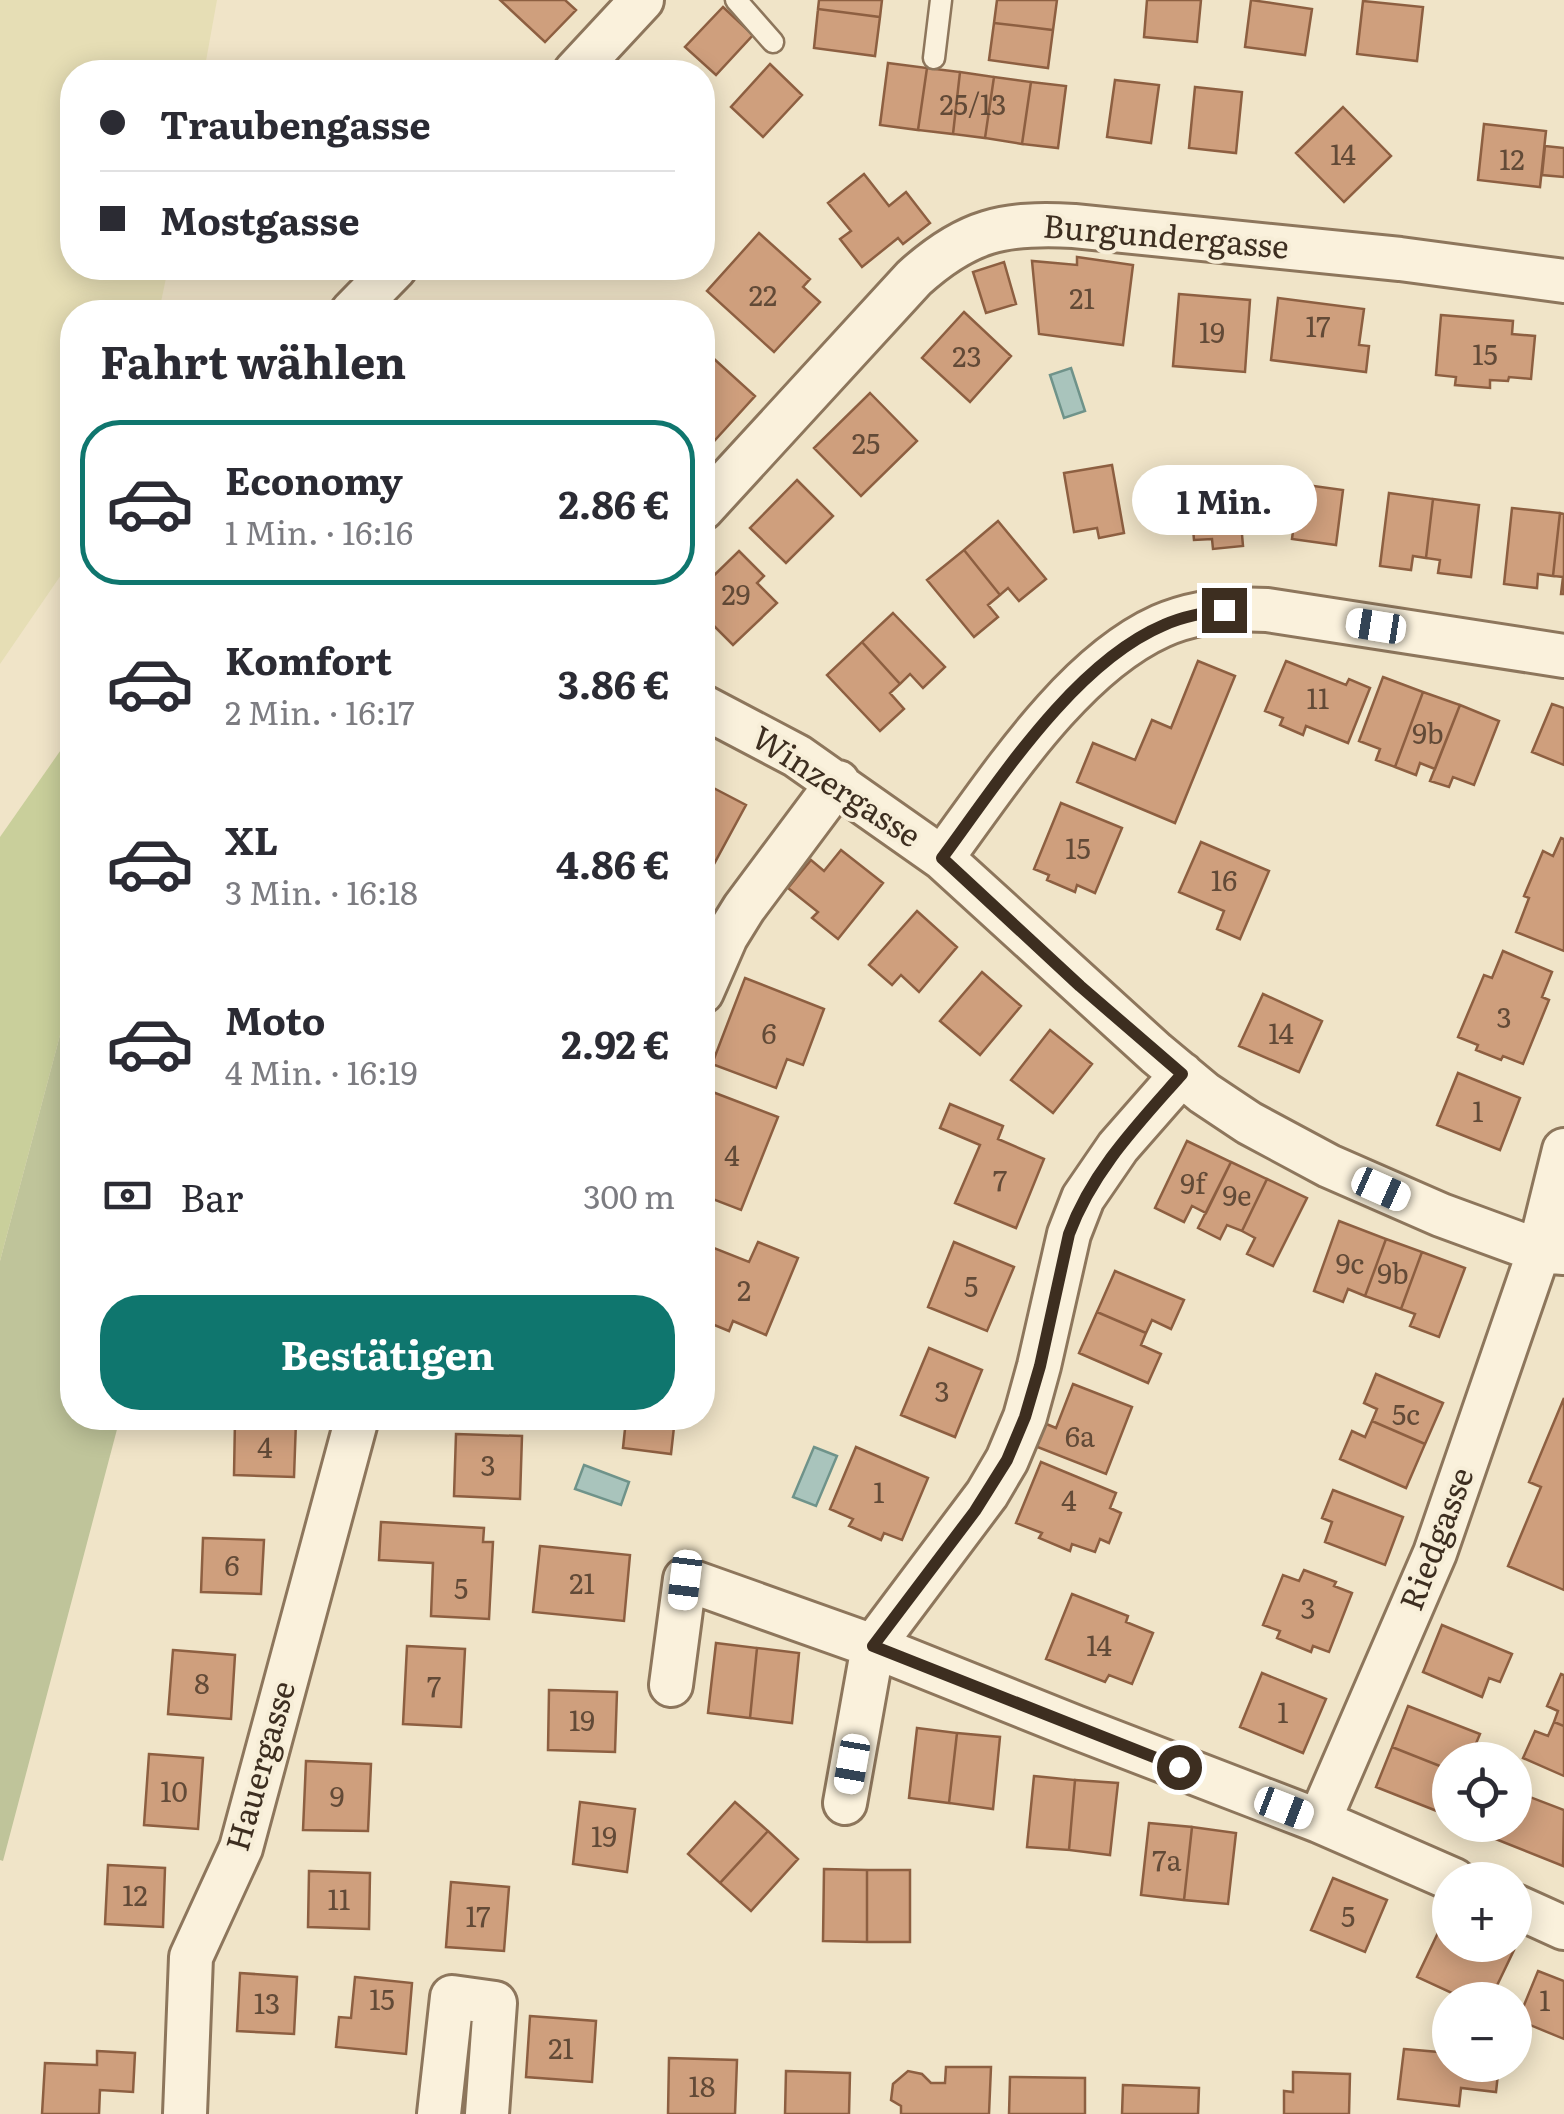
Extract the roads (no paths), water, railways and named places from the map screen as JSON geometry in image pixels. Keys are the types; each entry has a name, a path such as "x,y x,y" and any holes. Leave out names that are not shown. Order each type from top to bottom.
{"street":[{"path":"587,60 642,0"},
{"name":"Burgundergasse","path":"715,495 914,278 965,240 1002,228 1074,226 1400,259 1564,282"},
{"path":"364,300 383,280"},
{"path":"942,858 1016,759 1072,693 1132,644 1180,618 1224,610 1267,610 1564,656"},
{"name":"Winzergasse","path":"715,712 767,738 838,782 942,858 1080,986 1182,1074 1248,1123 1316,1159 1441,1215 1552,1252"},
{"path":"715,963 744,908 838,782"},
{"path":"846,1803 873,1646 979,1506 1007,1460 1036,1378 1076,1214 1112,1155 1182,1074"},
{"name":"Riedgasse","path":"1319,1821 1435,1553 1552,1252 1564,1150"},
{"name":"Hauergasse","path":"184,2114 192,1957 241,1848 354,1430"},
{"path":"671,1685 685,1580 873,1646 1319,1821 1432,1870"},
{"path":"1532,1914 1564,1928"},
{"path":"439,2114 452,1997 496,2003 487,2114"}],"lane":[{"path":"736,0 772,42"},
{"path":"934,58 941,0"}],"water":[{"path":"1071,368 1085,411 1064,418 1050,375"},
{"path":"814,1447 837,1456 816,1506 793,1497"},
{"path":"584,1465 629,1482 621,1505 575,1489"}]}
